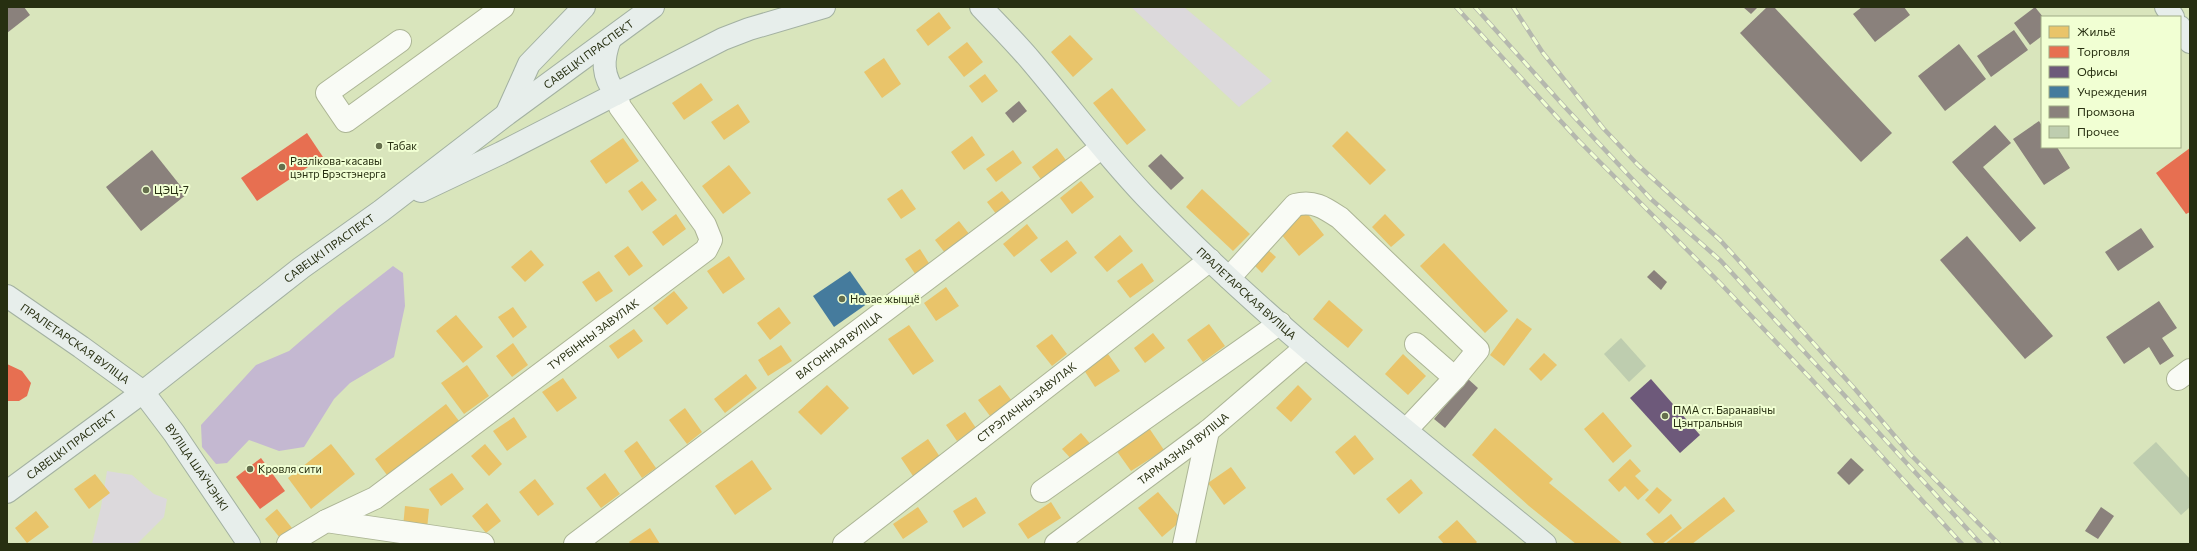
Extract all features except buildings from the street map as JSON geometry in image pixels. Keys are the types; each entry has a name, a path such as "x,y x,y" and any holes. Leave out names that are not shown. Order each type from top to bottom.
{"main road":[{"path":"507,114 529,64 584,7"},
{"name":"САВЕЦКІ ПРАСПЕКТ","path":"7,492 143,392 301,268 381,211 507,114 653,7"},
{"path":"381,211 501,153 723,39 749,29 824,7"},
{"name":"ПРАЛЕТАРСКАЯ ВУЛІЦА","path":"981,7 1031,61 1102,148 1146,197 1210,260 1306,347 1545,544"},
{"path":"2166,7 2172,16"},
{"path":"2181,28 2190,42"},
{"path":"610,39 604,54 603,67 605,76 616,94"},
{"name":"ПРАЛЕТАРСКАЯ ВУЛІЦА","path":"7,296 82,346 143,392"},
{"name":"ВУЛІЦА ШАЎЧЭНКІ","path":"143,392 174,433 249,544"}],"street":[{"path":"400,41 326,93 346,121 503,7"},
{"name":"ТУРБІННЫ ЗАВУЛАК","path":"288,544 326,521 374,498 706,250 711,240 705,225 620,106 616,94"},
{"name":"ВАГОННАЯ ВУЛІЦА","path":"576,544 1102,148"},
{"path":"1229,278 1295,205 1304,203 1318,204 1340,218 1478,350 1455,378 1406,430"},
{"name":"СТРЭЛАЧНЫ ЗАВУЛАК","path":"844,544 1210,260"},
{"path":"1042,490 1280,324"},
{"path":"1416,344 1455,378"},
{"name":"ТАРМАЗНАЯ ВУЛІЦА","path":"1056,544 1208,432 1306,347"},
{"path":"1184,544 1208,432"},
{"path":"326,521 483,544"}],"shaded area":[{"path":"1131,7 1184,7 1272,81 1239,107"},
{"path":"393,266 403,273 405,306 394,357 350,383 334,399 304,447 279,451 249,440 227,463 216,464 202,447 201,425 256,365 289,351 339,308"},
{"path":"107,471 132,475 154,494 167,499 164,517 137,544 92,544 101,507"}],"railway":[{"path":"1456,7 1579,141 1721,284 1813,381 1962,544"},
{"path":"1475,7 1562,104 1651,199 1721,261 1981,544"},
{"path":"1513,7 1543,53 1603,128 1638,165 1720,240 1855,389 1910,454 1999,544"}],"place":[{"name":"Табак","path":"379,146"},
{"name":"Разлікова-касавы цэнтр Брэстэнерга","path":"282,167"},
{"name":"ЦЭЦ-7","path":"146,190"},
{"name":"Новае жыццё","path":"842,299"},
{"name":"ПМА ст. Баранавічы Цэнтральныя","path":"1665,416"},
{"name":"Кровля сити","path":"250,469"}]}
